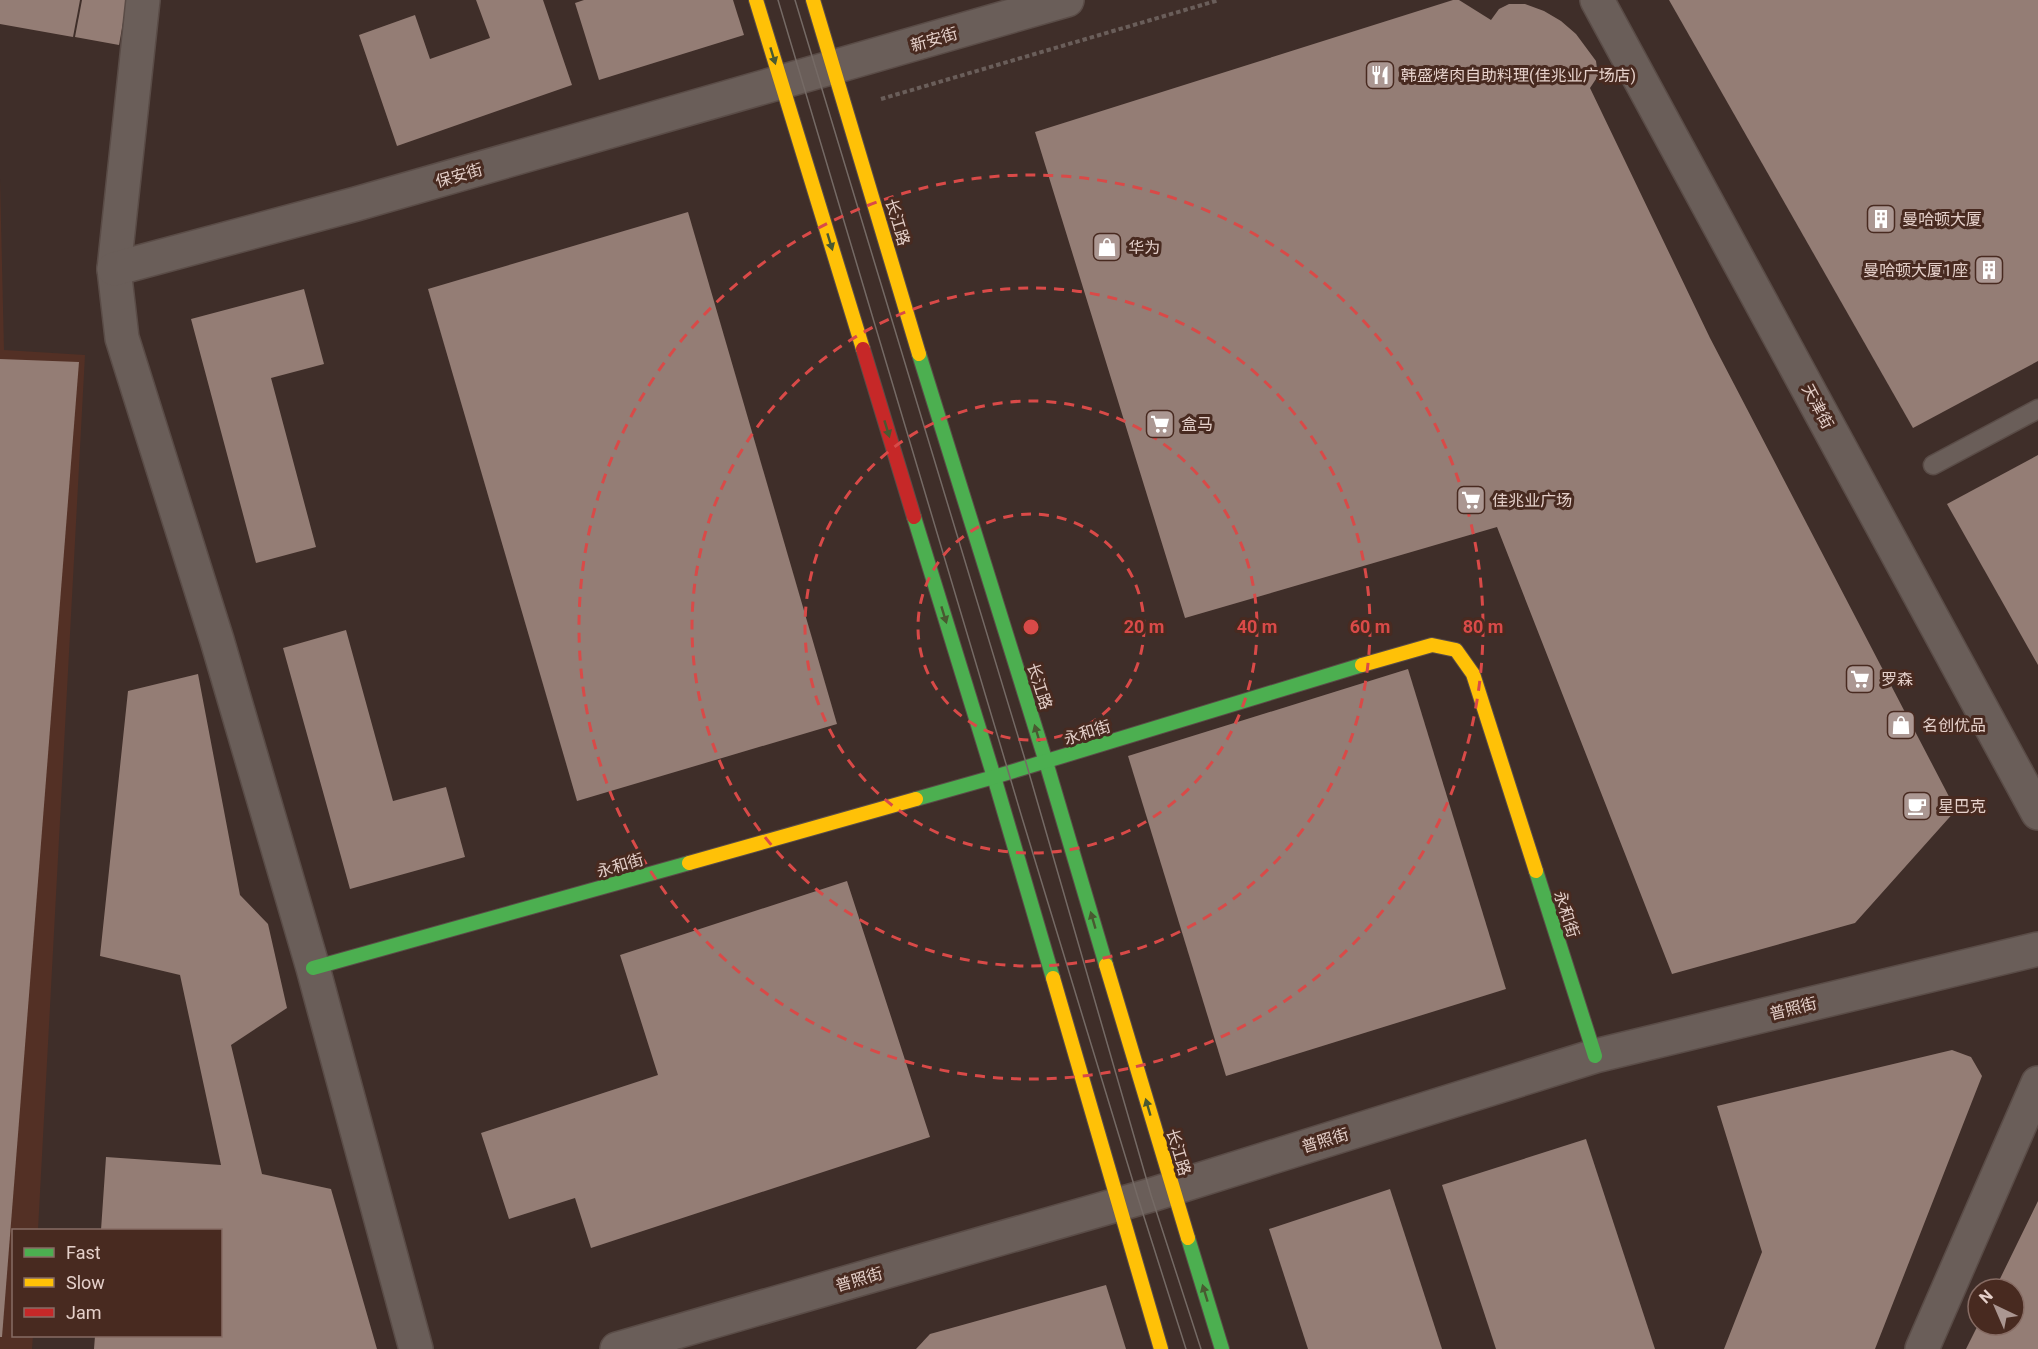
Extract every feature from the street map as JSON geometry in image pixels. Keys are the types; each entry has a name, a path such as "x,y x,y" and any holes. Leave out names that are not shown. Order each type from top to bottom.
{"main road":[{"path":"756,0 792,79 1161,1349"},
{"name":"长江路","path":"813,0 960,489 1046,762 1222,1349"},
{"name":"永和街","path":"313,968 1046,762 1432,645 1456,650 1473,674 1595,1056"}],"street":[{"path":"144,0 114,269 122,338 217,640 313,968 416,1349"},
{"name":"新安街","path":"792,79 1067,0"},
{"name":"天津街","path":"1598,0 2038,813"},
{"name":"保安街","path":"114,269 379,198 792,79"},
{"name":"普照街","path":"617,1349 1172,1188 1595,1056 2038,949"},
{"path":"1922,1349 2038,1083"}],"lane":[{"path":"1933,465 2038,409"}],"path":[{"path":"880,99 1219,0"}],"shaded area":[{"path":"0,179 4,350 85,355 38,1229 12,1229 12,1337 33,1337 32,1349 0,1349"}],"building":[{"path":"0,0 80,0 73,37 0,24"},
{"path":"82,0 127,0 119,45 75,37"},
{"path":"476,0 543,0 572,85 397,146 359,35 415,15 430,59 490,38"},
{"path":"584,0 733,0 744,35 599,80 575,3"},
{"name":"佳兆业广场","path":"1459,0 1491,20 1499,9 1509,4 1525,4 1544,11 1561,21 1576,34 1596,61 1598,76 1590,88 1710,338 1956,810 1855,923 1672,974 1497,527 1185,618 1035,132"},
{"name":"曼哈顿大厦","path":"1669,0 2038,0 2038,361 1913,428"},
{"path":"688,212 837,724 577,801 428,289"},
{"path":"304,289 324,364 271,378 316,547 256,563 191,319"},
{"path":"0,359 79,362 2,1337 0,1337"},
{"path":"2038,455 2038,665 1947,504"},
{"path":"346,630 393,801 446,787 465,857 350,889 283,648"},
{"path":"1408,669 1506,989 1226,1076 1128,756"},
{"path":"198,674 240,895 268,924 287,1008 231,1045 262,1174 331,1189 377,1349 94,1349 95,1337 222,1337 222,1229 101,1229 106,1157 221,1165 180,975 100,956 128,691"},
{"path":"847,881 930,1137 591,1248 575,1198 509,1219 481,1133 658,1075 620,955"},
{"path":"1952,1050 1971,1057 1982,1076 1875,1349 1724,1349 1762,1252 1717,1106"},
{"path":"1586,1139 1655,1349 1496,1349 1442,1185"},
{"path":"1390,1189 1442,1349 1308,1349 1269,1229"},
{"path":"2038,1201 2038,1349 1966,1349 1972,1337 2026,1337 2026,1277 2001,1277"},
{"path":"1106,1285 1126,1349 916,1349 930,1334"}],"tram line":[{"path":"778,0 1023,821 1186,1349"},
{"path":"795,0 1027,766 1151,1195 1201,1349"}],"traffic: fast":[{"path":"919,354 1046,762 1106,965"},
{"path":"914,517 1053,978"},
{"path":"916,799 1362,665"},
{"path":"313,968 689,863"},
{"path":"1536,871 1595,1056"},
{"path":"1188,1238 1222,1349"}],"traffic: slow":[{"path":"756,0 863,349"},
{"path":"813,0 919,354"},
{"path":"1362,665 1432,645 1456,650 1473,674 1536,871"},
{"path":"689,863 916,799"},
{"path":"1106,965 1188,1238"},
{"path":"1053,978 1161,1349"}],"traffic: jam":[{"path":"863,349 914,517"}],"place":[{"name":"韩盛烤肉自助料理(佳兆业广场店)","path":"1380,75"},
{"name":"曼哈顿大厦","path":"1881,219"},
{"name":"华为","path":"1107,247"},
{"name":"曼哈顿大厦1座","path":"1989,270"},
{"name":"盒马","path":"1160,424"},
{"name":"佳兆业广场","path":"1471,500"},
{"name":"罗森","path":"1860,679"},
{"name":"名创优品","path":"1901,725"},
{"name":"星巴克","path":"1917,806"}]}
